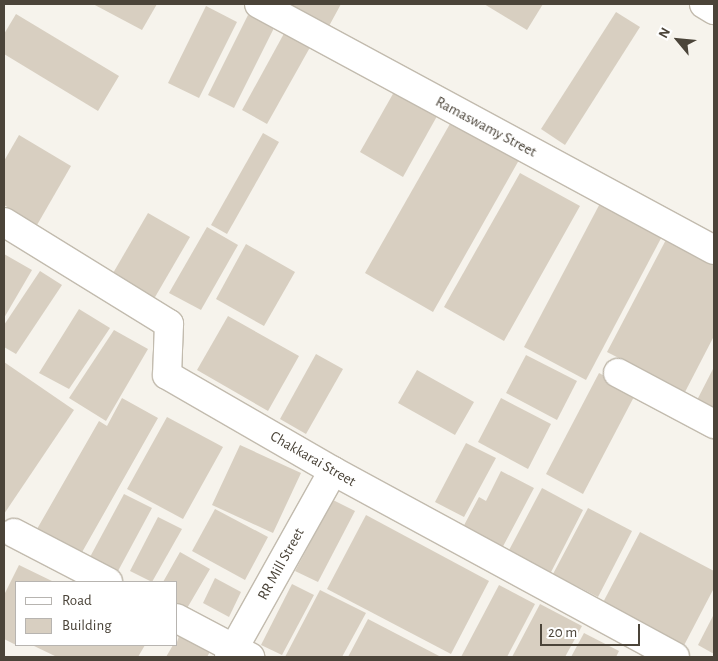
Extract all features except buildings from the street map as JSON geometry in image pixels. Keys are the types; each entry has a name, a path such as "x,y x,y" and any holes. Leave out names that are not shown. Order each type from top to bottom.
{"street":[{"name":"Ramaswamy Street","path":"259,4 714,250"},
{"path":"704,4 714,10"},
{"name":"Chakkarai Street","path":"4,222 169,324 167,375 333,471 675,657"},
{"path":"618,373 714,424"},
{"name":"RR Mill Street","path":"238,654 333,471"},
{"path":"14,533 106,581"},
{"path":"178,619 238,654"}]}
